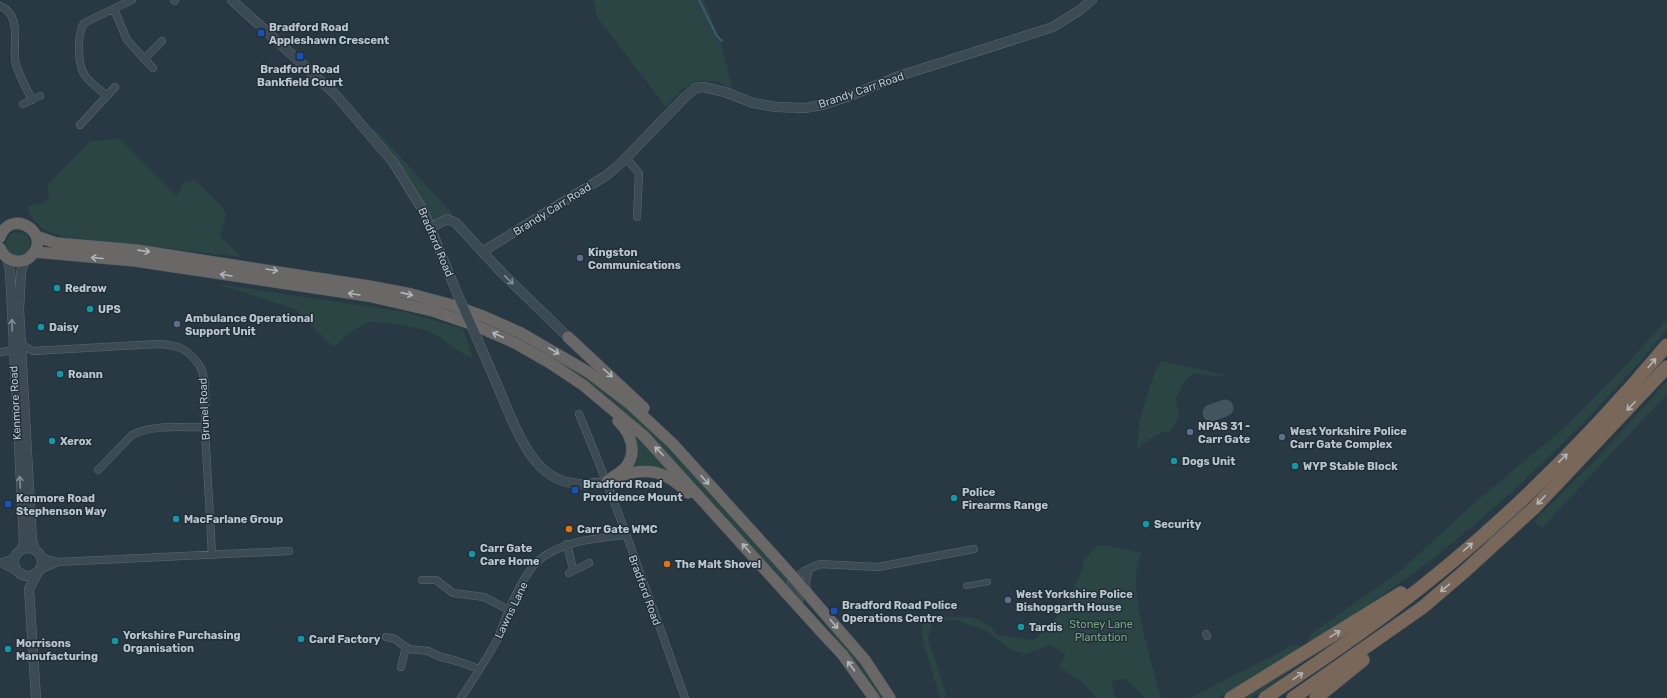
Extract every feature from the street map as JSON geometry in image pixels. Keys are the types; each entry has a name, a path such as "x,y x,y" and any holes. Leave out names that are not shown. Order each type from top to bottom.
{"highway":[{"path":"0,248 7,258 16,261 24,261 30,258 35,252 37,244 36,236 29,227 22,224 13,224 1,232"},
{"path":"36,236 56,243 136,250 362,284 411,294 452,305 485,317 521,333 588,372 630,404 673,444 794,578 865,660 890,698"},
{"path":"35,252 135,261 368,296 433,311 474,324 515,343 550,363 583,385 620,415 663,455 842,654 874,698"},
{"path":"568,337 624,387 652,416 673,444"},
{"path":"515,343 595,400 625,427 631,440 632,452 625,467 607,481"},
{"path":"1266,698 1390,611 1504,516 1577,444 1667,345"},
{"path":"1316,698 1397,632 1535,507 1667,367"},
{"path":"607,481 639,471 662,474 675,482 692,497 713,512"},
{"path":"1230,698 1449,563"},
{"path":"1293,698 1423,607"}],"street":[{"path":"107,96 86,77 82,70 79,40 81,29 84,23 132,0"},
{"name":"Bradford Road","path":"232,0 335,94 394,162 414,193 519,437 528,453 545,471 564,481 575,484 592,484 607,481"},
{"name":"Brandy Carr Road","path":"482,252 606,175 626,158 675,106 696,88 713,88 753,103 776,107 805,108 822,105 847,97 899,76 1052,27 1080,10 1092,0"},
{"path":"0,6 12,14 14,21 16,65 32,100"},
{"path":"114,9 127,40 153,68"},
{"path":"144,59 162,41"},
{"path":"80,125 115,87"},
{"path":"24,104 40,96"},
{"path":"626,158 639,174 637,217"},
{"path":"430,228 447,219 456,223 482,252 568,337"},
{"name":"Kenmore Road","path":"7,258 10,271 24,541 22,549"},
{"name":"Kenmore Road","path":"24,261 21,273 19,310 32,540 42,565 29,589"},
{"path":"0,352 18,350 21,343 33,351 22,359"},
{"name":"Brunel Road","path":"33,351 158,344 176,345 191,356 200,366 203,376 204,427 212,554"},
{"name":"Bradford Road","path":"579,414 607,481 625,535 685,698"},
{"path":"98,470 132,435 137,432 147,429 204,427"},
{"name":"Lawns Lane","path":"461,698 499,636 520,587 535,564 545,555 567,544 591,539 625,535"},
{"path":"567,544 571,571 588,563"},
{"path":"36,698 29,589 14,567 15,554 22,549 26,548 49,560 58,562 289,551"},
{"path":"826,636 819,621 795,595 791,588 791,582 794,578 809,569 820,564 878,567 974,549"},
{"path":"1,563 14,558"},
{"path":"1,563 17,573 28,577 58,562"},
{"path":"808,594 806,581 809,569"},
{"path":"422,580 437,577 453,593 478,595 509,610"},
{"path":"966,586 988,582"},
{"path":"386,637 395,639 413,651 428,651 479,669"},
{"path":"401,667 406,647"}],"green space":[{"path":"594,0 704,0 721,43 732,89 716,81 700,81 682,89 666,107 597,17"},
{"path":"366,128 376,130 449,210 456,223 451,220 430,228"},
{"path":"118,138 177,197 183,183 195,180 201,185 225,211 225,220 220,236 241,257 66,237 47,231 37,224 27,206 40,204 50,198 47,186 89,142"},
{"path":"18,232 27,235 30,244 27,253 18,256 9,253 6,244 9,235"},
{"path":"217,284 405,312 463,329 473,358 462,353 432,333 409,326 379,322 366,323 362,325 333,347 295,309"},
{"path":"479,318 514,334 574,367 613,396 684,462 789,579 788,588 645,432 480,322"},
{"path":"1667,319 1667,330 1612,392 1555,451 1495,507 1431,560 1401,582 1309,644 1307,642 1311,634 1399,572 1479,499 1566,426 1623,368"},
{"path":"1162,361 1229,376 1211,376 1194,373 1184,382 1176,398 1179,417 1171,431 1157,435 1137,450 1139,422 1155,371"},
{"path":"1667,381 1667,394 1542,528 1534,521 1596,459"},
{"path":"635,434 670,473 632,468 633,436"},
{"name":"Stoney Lane Plantation","path":"1106,545 1142,553 1137,566 1136,583 1138,602 1147,645 1161,698 1145,698 1125,679 1112,681 1114,695 1121,698 1096,698 1085,685 1059,666 1066,655 1051,645 1025,654 1012,650 986,631 956,620 934,621 928,638 946,694 945,698 940,698 923,640 921,626 932,617 972,617 990,626 998,635 1034,640 1064,609 1082,571 1084,560 1097,546"},
{"path":"800,591 843,638 885,698 879,698 827,627 796,592"},
{"path":"1352,629 1252,698 1238,698"},
{"path":"1292,645 1301,646 1301,648 1218,698 1191,698 1267,659"}],"waterway":[{"path":"699,0 717,36 722,41"}],"taxiway":[{"path":"1211,413 1225,408"}],"place":[{"name":"Bradford Road Appleshawn Crescent","path":"261,33"},
{"name":"Bradford Road Bankfield Court","path":"300,56"},
{"name":"Kingston Communications","path":"580,258"},
{"name":"Redrow","path":"57,288"},
{"name":"UPS","path":"90,309"},
{"name":"Ambulance Operational Support Unit","path":"177,324"},
{"name":"Daisy","path":"41,327"},
{"name":"Roann","path":"60,374"},
{"name":"NPAS 31 - Carr Gate","path":"1190,432"},
{"name":"West Yorkshire Police Carr Gate Complex","path":"1282,437"},
{"name":"Xerox","path":"52,441"},
{"name":"Dogs Unit","path":"1174,461"},
{"name":"WYP Stable Block","path":"1295,466"},
{"name":"Bradford Road Providence Mount","path":"575,490"},
{"name":"Police Firearms Range","path":"954,498"},
{"name":"Kenmore Road Stephenson Way","path":"8,504"},
{"name":"MacFarlane Group","path":"176,519"},
{"name":"Security","path":"1146,524"},
{"name":"Carr Gate WMC","path":"569,529"},
{"name":"Carr Gate Care Home","path":"472,554"},
{"name":"The Malt Shovel","path":"667,564"},
{"name":"West Yorkshire Police Bishopgarth House","path":"1008,600"},
{"name":"Bradford Road Police Operations Centre","path":"834,611"},
{"name":"Tardis","path":"1021,627"},
{"name":"Card Factory","path":"301,639"},
{"name":"Yorkshire Purchasing Organisation","path":"115,641"},
{"name":"Morrisons Manufacturing","path":"8,649"}]}
